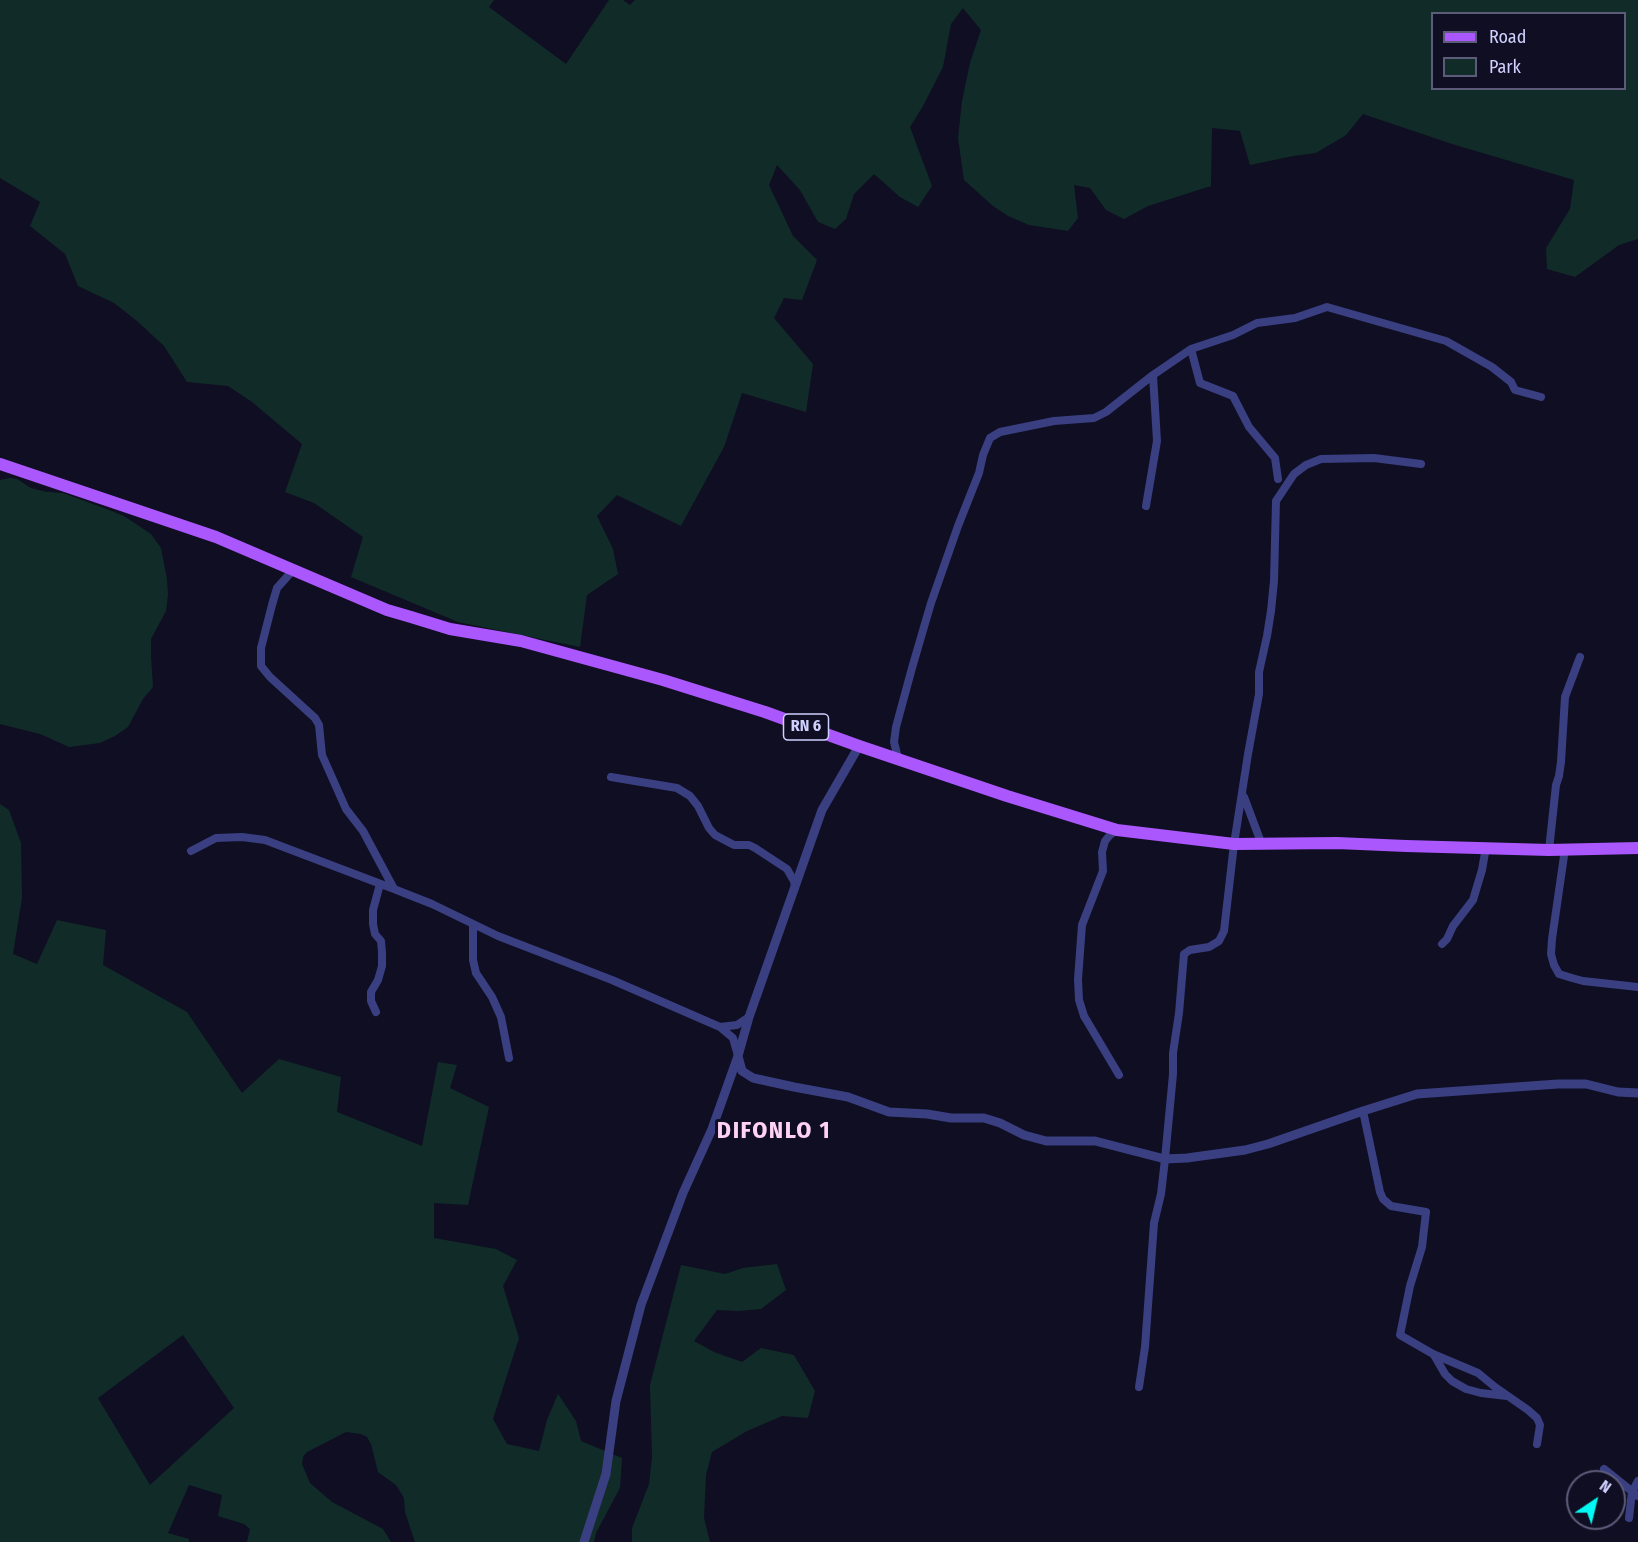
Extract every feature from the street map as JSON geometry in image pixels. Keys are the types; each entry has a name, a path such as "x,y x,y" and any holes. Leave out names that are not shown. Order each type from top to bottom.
{"main road":[{"name":"RN 6","path":"0,464 216,537 387,610 450,629 521,641 663,680 765,712 1007,796 1117,830 1234,844 1337,843 1549,850 1638,849"}],"street":[{"path":"898,758 894,742 896,727 931,603 979,473 983,455 990,438 1000,432 1075,418 1094,418 1106,412 1191,349 1233,335 1257,323 1294,318 1327,307 1446,341 1492,368 1511,382 1515,390 1541,397"},
{"path":"1191,349 1200,383 1233,396 1249,427 1275,458 1278,479"},
{"path":"1146,506 1157,441 1153,375"},
{"path":"1139,1386 1145,1347 1155,1222 1165,1159 1173,1053 1184,954 1190,950 1209,947 1219,941 1224,931 1234,844 1259,694 1259,672 1273,591 1276,501 1294,474 1306,465 1321,459 1374,458 1421,464"},
{"path":"294,569 277,588 261,648 261,666 315,718 321,733 322,755 346,809 363,831 394,890"},
{"path":"1549,850 1556,785 1561,762 1565,697 1580,657"},
{"path":"584,1542 606,1474 616,1401 641,1305 683,1193 712,1129 822,810 859,746"},
{"path":"611,777 664,784 677,788 690,796 715,834 734,844 749,845 787,869 794,880 795,887"},
{"path":"1243,793 1262,845"},
{"path":"1117,830 1105,841 1102,852 1103,871 1082,925 1078,979 1079,1000 1084,1016 1119,1075"},
{"path":"191,851 216,838 242,837 265,840 432,904 498,936 612,980 720,1027 733,1038 742,1071 753,1078 848,1097 889,1112 951,1118 984,1118 1046,1142 1095,1141 1165,1159 1187,1158 1245,1150 1268,1144 1418,1094 1586,1084 1618,1092 1638,1093"},
{"path":"1442,944 1473,900 1486,847"},
{"path":"1565,849 1552,939 1551,954 1554,965 1559,974 1583,981 1638,987"},
{"path":"376,1012 370,1001 371,992 382,966 382,952 381,941 375,934 372,924 380,884"},
{"path":"473,925 473,960 476,973 492,997 501,1017 509,1058"},
{"path":"720,1027 737,1025 749,1017"},
{"path":"1363,1111 1383,1199 1391,1206 1426,1212 1422,1247 1410,1286 1400,1335 1478,1374 1537,1418 1540,1425 1537,1444"},
{"path":"1433,1353 1445,1374 1466,1389 1509,1396"},
{"path":"1604,1469 1635,1494"},
{"path":"1629,1518 1638,1481"}],"green space":[{"path":"0,0 494,0 489,7 566,64 609,0 623,0 630,5 635,0 1638,0 1638,239 1619,245 1575,277 1547,269 1546,248 1570,209 1574,180 1452,144 1363,114 1346,135 1316,153 1250,165 1240,131 1212,128 1211,186 1148,206 1124,219 1106,210 1090,188 1074,185 1078,218 1068,231 1029,225 1008,216 964,180 958,138 962,101 970,63 981,30 963,8 951,24 943,67 910,127 932,186 918,207 900,197 874,174 854,194 846,219 835,229 818,222 800,190 777,165 769,185 793,236 817,260 802,300 784,298 774,318 813,364 806,412 742,393 724,447 681,526 617,495 597,516 613,549 618,574 587,595 580,647 458,622 351,577 363,537 314,503 285,492 302,444 252,402 228,386 187,382 164,346 137,321 114,303 78,286 65,254 30,226 40,202 0,178"},
{"path":"17,479 31,488 63,493 124,516 151,534 161,548 168,595 166,611 151,639 153,687 143,699 128,727 100,743 69,747 40,734 0,724 0,480"},
{"path":"0,804 9,810 21,843 22,898 13,954 37,964 57,920 106,930 103,965 187,1012 242,1093 279,1059 341,1077 337,1112 422,1146 438,1062 457,1065 450,1088 489,1107 468,1205 434,1203 434,1238 496,1249 517,1260 503,1286 519,1338 493,1419 507,1444 539,1451 547,1420 558,1394 576,1421 581,1441 622,1458 620,1488 596,1533 594,1542 415,1542 405,1512 404,1498 396,1485 378,1472 367,1437 346,1432 307,1452 302,1464 310,1483 332,1502 383,1529 391,1542 247,1542 250,1529 244,1524 218,1516 222,1495 189,1485 168,1533 189,1539 189,1542 0,1542","holes":["183,1335 234,1408 150,1485 98,1398"]},
{"path":"777,1264 786,1290 761,1309 717,1310 694,1341 714,1352 742,1362 761,1348 794,1355 815,1391 808,1418 782,1416 747,1431 712,1452 706,1475 704,1518 710,1542 632,1542 632,1528 649,1484 652,1457 650,1385 681,1265 725,1274 743,1268"}],"district":[{"name":"DIFONLO 1","path":"774,1131"}]}
